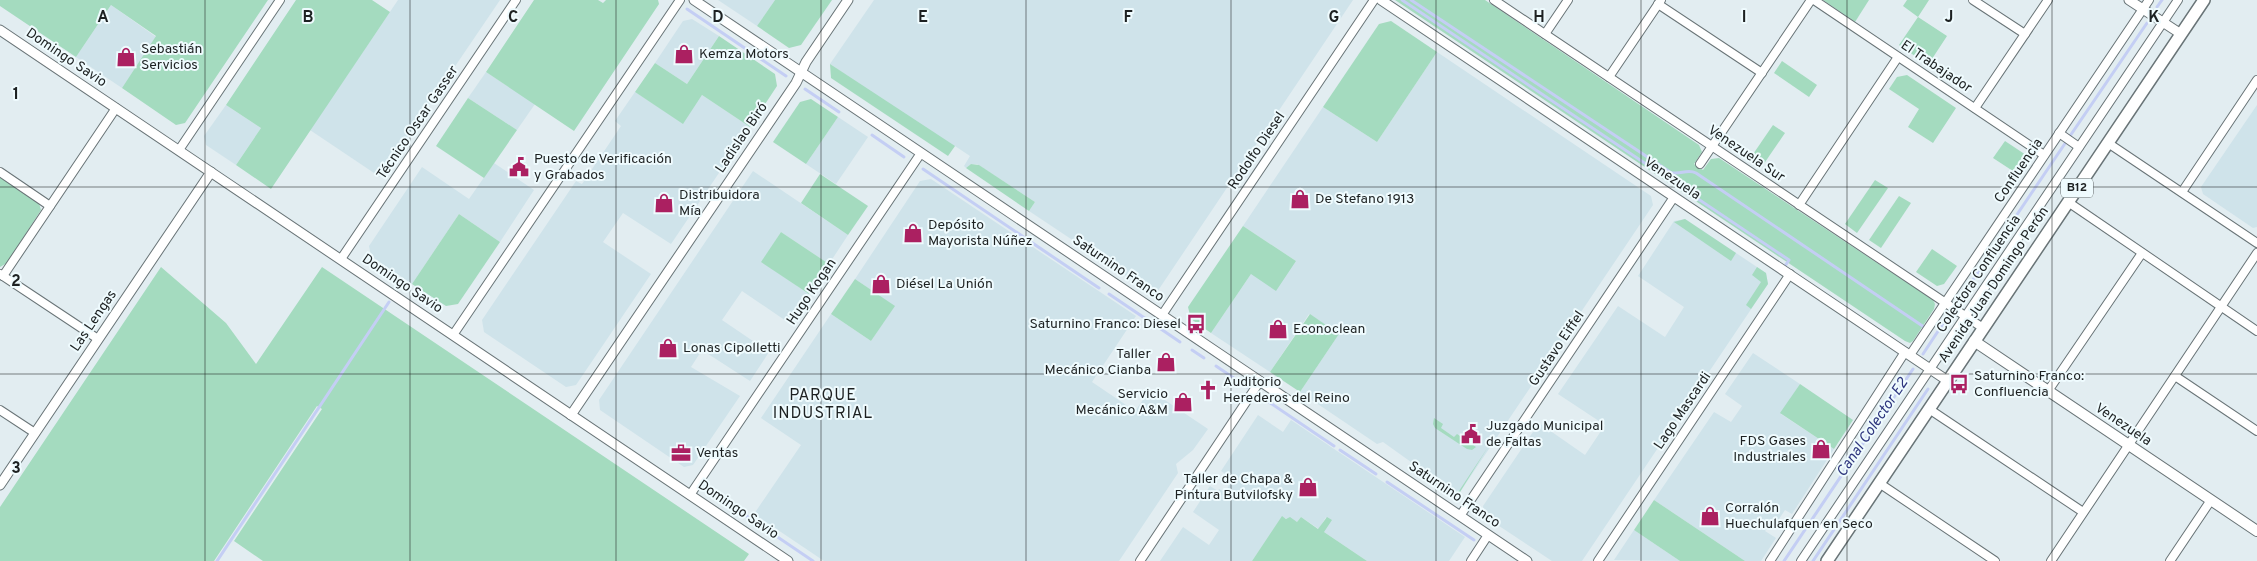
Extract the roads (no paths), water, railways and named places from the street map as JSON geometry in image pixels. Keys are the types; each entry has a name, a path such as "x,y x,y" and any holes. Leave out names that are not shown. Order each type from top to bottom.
{"main road":[{"name":"Avenida Juan Domingo Perón","path":"1832,559 1879,483 2204,0"},
{"name":"Venezuela","path":"1974,341 2257,531"}],"street":[{"path":"179,150 280,0"},
{"name":"Técnico Oscar Gasser","path":"341,260 516,0"},
{"path":"453,335 680,0"},
{"name":"Saturnino Franco","path":"694,0 1527,561"},
{"name":"Ladislao Biró","path":"571,415 785,99 848,0"},
{"name":"Rodolfo Diesel","path":"1162,315 1374,0"},
{"name":"Venezuela","path":"1381,0 1948,381"},
{"name":"Venezuela Sur","path":"1494,0 1983,328"},
{"path":"1545,34 1568,0"},
{"path":"1700,164 1812,0"},
{"name":"El Trabajador","path":"1812,0 2044,155"},
{"path":"1973,0 2025,34"},
{"path":"1975,108 2048,0"},
{"path":"2129,0 2180,34"},
{"name":"Confluencia","path":"1770,561 1908,353 1945,302 2149,0"},
{"name":"Colectora Confluencia","path":"1801,561 2178,0"},
{"path":"1609,77 1660,2 1762,72"},
{"name":"Domingo Savio","path":"0,30 788,561"},
{"path":"1799,205 1898,57"},
{"path":"2182,192 2257,80"},
{"path":"98,339 2,275 116,108"},
{"path":"2059,133 2079,147"},
{"path":"2108,143 2257,243"},
{"name":"Hugo Kogan","path":"690,495 921,153"},
{"path":"0,172 50,206"},
{"name":"Las Lengas","path":"0,485 211,172"},
{"name":"Gustavo Eiffel","path":"1460,516 1674,197"},
{"path":"2068,202 2257,331"},
{"path":"2048,391 2142,253"},
{"path":"2051,561 2257,253"},
{"name":"Lago Mascardi","path":"1598,561 1790,274"},
{"path":"2175,376 2257,430"},
{"path":"1140,561 1260,381"},
{"path":"1929,409 2084,512"},
{"path":"0,410 35,433"},
{"path":"1879,483 1995,561"},
{"path":"2170,561 2211,500"},
{"path":"1471,561 1488,535"}],"waterway":[{"path":"1402,0 1789,260 1783,269"},
{"path":"1411,0 1670,172 1689,171 1696,173 1924,327"},
{"name":"Canal Colector E2","path":"2157,7 2162,0"},
{"path":"687,9 786,76"},
{"name":"Canal Colector E2","path":"2070,136 2147,23"},
{"path":"805,89 839,112"},
{"path":"872,135 904,157"},
{"name":"Canal Colector E2","path":"1958,302 2066,142"},
{"path":"923,169 1099,288"},
{"path":"1109,294 1149,321"},
{"path":"217,561 389,302"},
{"name":"Canal Colector E2","path":"1923,354 1950,313"},
{"path":"1155,325 1180,342"},
{"path":"1192,350 1204,358"},
{"path":"1216,366 1247,387"},
{"name":"Canal Colector E2","path":"1784,561 1913,369"},
{"path":"1813,561 1928,389"},
{"path":"1260,396 1334,446"},
{"path":"1340,450 1376,474"},
{"path":"1387,482 1474,540"},
{"path":"745,515 813,561"}],"place":[{"name":"Kemza Motors","path":"684,54"},
{"name":"Sebastián Servicios","path":"126,57"},
{"name":"Puesto de Verificación y Grabados","path":"519,167"},
{"name":"De Stefano 1913","path":"1300,199"},
{"name":"Distribuidora Mía","path":"664,203"},
{"name":"Depósito Mayorista Núñez","path":"913,233"},
{"name":"Diésel La Unión","path":"881,284"},
{"name":"Saturnino Franco: Diesel","path":"1196,324"},
{"name":"Econoclean","path":"1278,329"},
{"name":"Lonas Cipolletti","path":"668,348"},
{"name":"Taller Mecánico Cianba","path":"1166,362"},
{"name":"Saturnino Franco: Confluencia","path":"1959,384"},
{"name":"Auditorio Herederos del Reino","path":"1208,390"},
{"name":"Servicio Mecánico A&M","path":"1183,402"},
{"name":"Juzgado Municipal de Faltas","path":"1471,434"},
{"name":"FDS Gases Industriales","path":"1821,449"},
{"name":"Ventas","path":"681,453"},
{"name":"Taller de Chapa & Pintura Butvilofsky","path":"1308,487"},
{"name":"Corralón Huechulafquen en Seco","path":"1710,516"}],"district":[{"name":"PARQUE INDUSTRIAL","path":"823,405"}]}
